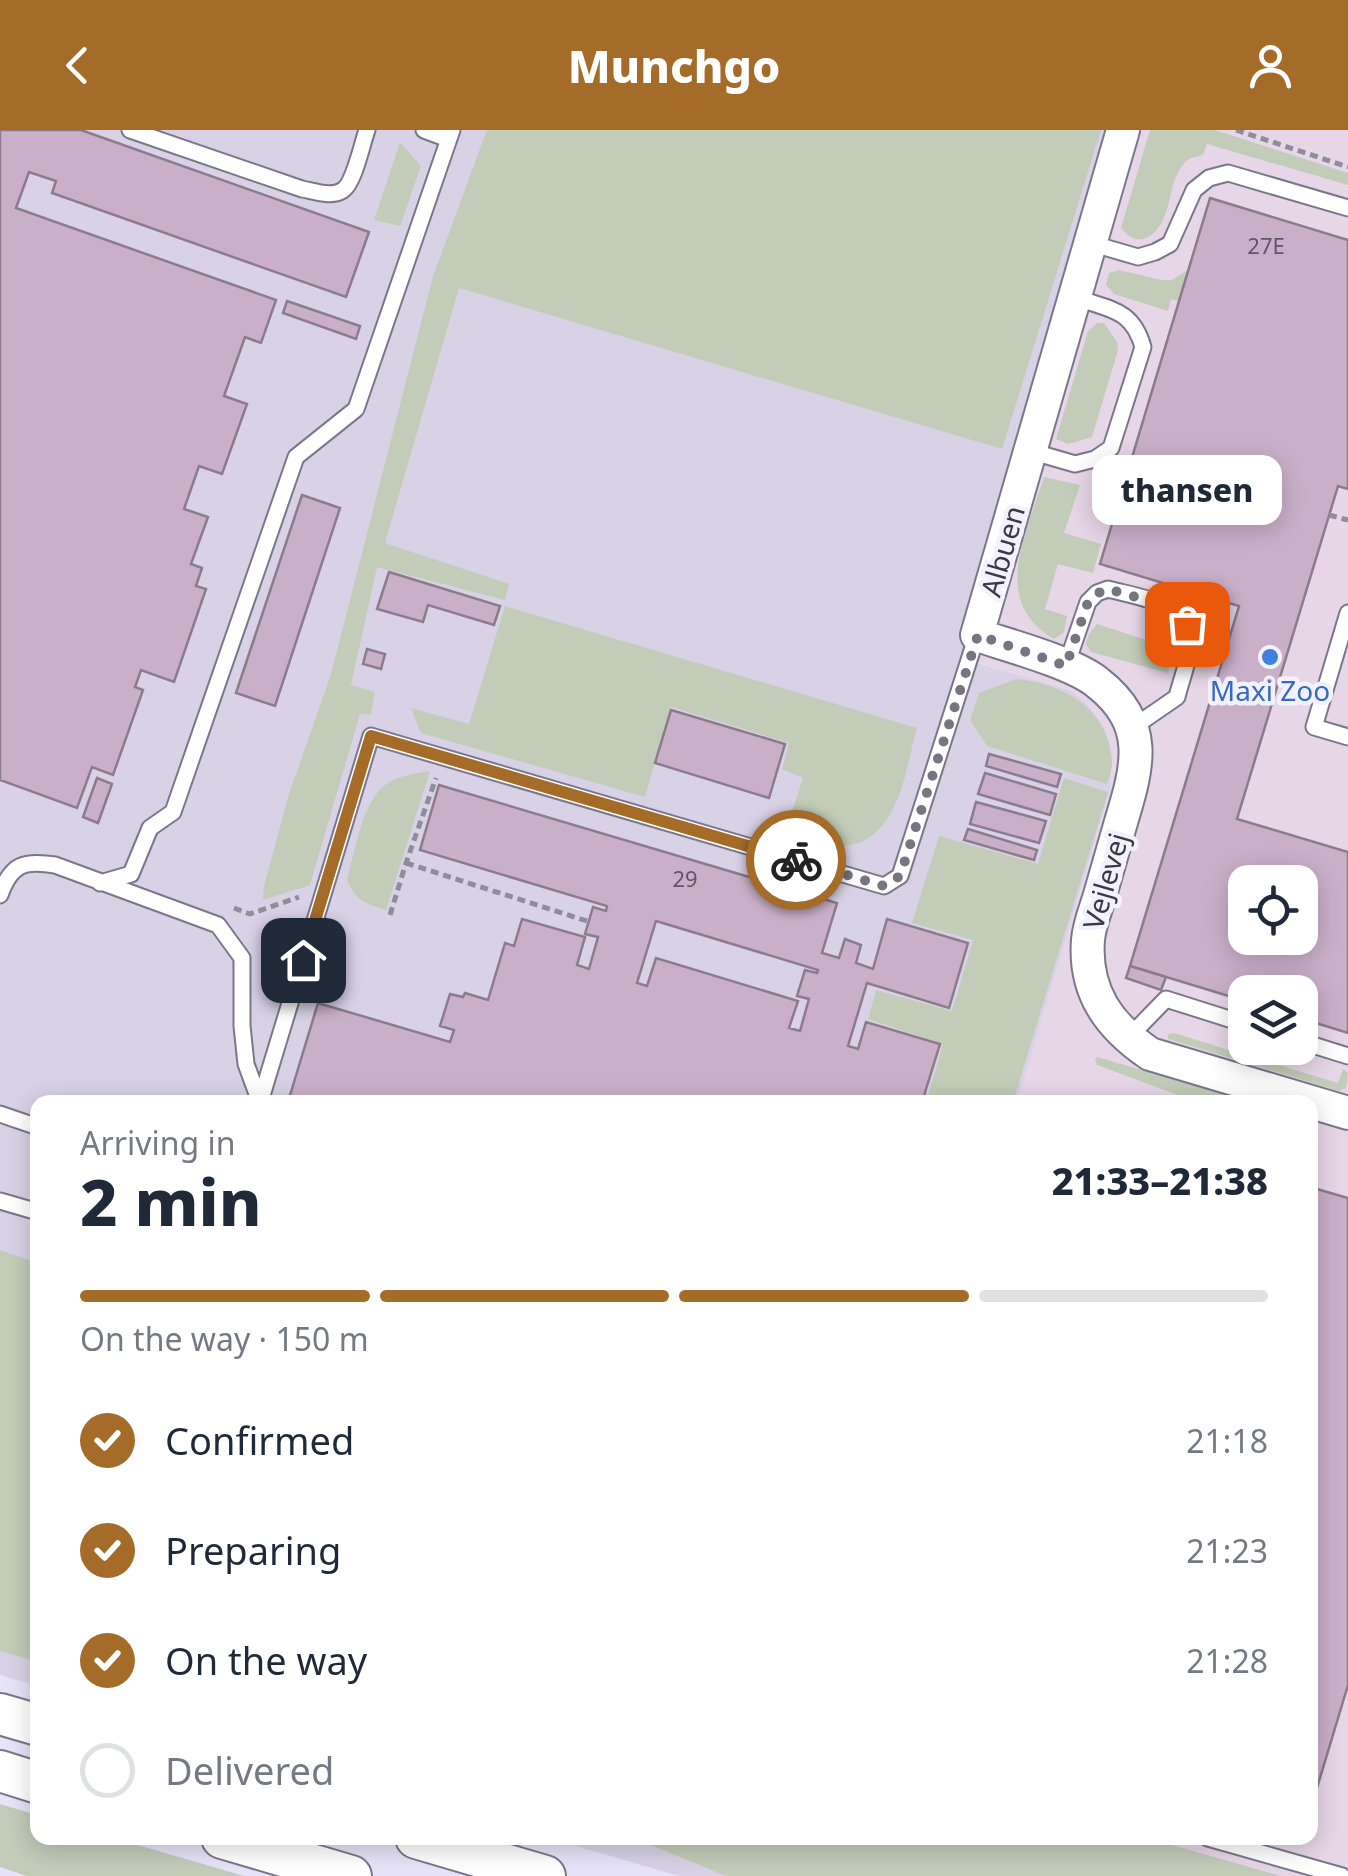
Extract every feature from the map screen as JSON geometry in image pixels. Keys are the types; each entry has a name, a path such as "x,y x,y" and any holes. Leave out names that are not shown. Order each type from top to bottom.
{"street":[{"name":"Albuen","path":"978,635 1123,130"},
{"path":"978,635 1095,680 1118,701 1132,728"},
{"name":"Vejlevej","path":"1132,728 1137,755 1132,785 1088,937 1092,988 1102,1009 1127,1038 1150,1054 1288,1095"},
{"name":"Vejlevej","path":"1318,1104 1348,1113"},
{"path":"0,1714 30,1723"},
{"path":"0,1772 30,1780"},
{"path":"246,1845 351,1876"},
{"path":"440,1845 546,1876"}],"lane":[{"path":"130,130 321,193 344,190 367,130"},
{"path":"100,883 132,874 150,828 174,812 296,457 356,410 450,134 424,130"},
{"path":"1090,243 1138,257 1155,252 1170,244 1194,190 1209,178 1228,172 1348,208"},
{"path":"1030,451 1075,464 1096,459 1111,448 1142,347 1138,330 1127,316 1074,297"},
{"path":"1066,666 1088,602 1098,593 1108,589 1174,608 1187,624 1190,642 1177,697 1132,728"},
{"path":"1348,613 1314,726 1348,736"},
{"name":"Albuen","path":"262,1095 371,736 884,886 900,876 978,635"},
{"path":"0,895 6,878 19,866 33,861 218,925 242,958 246,1064 257,1095"},
{"path":"1127,1038 1166,999 1228,1019"},
{"path":"1318,1047 1348,1056"},
{"path":"0,1114 30,1124"},
{"path":"0,1201 30,1210"},
{"path":"1233,1845 1342,1876"}],"path":[{"path":"1236,130 1348,166"},
{"path":"1329,515 1348,520"},
{"path":"390,916 444,757"},
{"path":"406,864 587,920"},
{"path":"233,908 250,914 325,888"}],"shaded area":[{"path":"0,130 1123,130 970,661 1072,691 1104,727 1112,752 1110,791 1019,1095 30,1095 30,1684 0,1675"},
{"path":"1124,130 1348,130 1348,1876 786,1876 795,1845 1318,1845 1318,1095 1019,1095 1110,792 1112,752 1104,727 1091,707 1072,692 970,660"},
{"path":"573,1845 795,1845 786,1876 679,1876"}],"green space":[{"path":"487,130 1101,130 1002,449 459,288 385,543 509,584 505,600 377,567 351,685 375,692 371,715 360,714 310,885 263,900 288,797 331,674 433,276"},
{"path":"1150,130 1215,130 1348,173 1348,185 1207,144 1203,155 1186,161 1177,175 1162,223 1148,237 1136,239 1121,228"},
{"path":"400,142 421,166 400,226 374,220"},
{"path":"1119,270 1171,280 1188,270 1179,301 1171,299 1168,311 1114,294 1106,285 1109,273"},
{"path":"1097,323 1104,323 1118,350 1092,437 1068,444 1056,439 1088,331"},
{"path":"1044,477 1080,485 1064,533 1101,544 1093,573 1058,564 1045,609 1067,616 1064,632 1054,639 1034,623 1018,586 1023,542"},
{"path":"505,606 917,728 889,817 863,841 845,846 785,832 803,778 782,769 789,743 671,707 645,797 421,733 411,708 469,724"},
{"path":"1097,624 1167,647 1172,657 1168,673 1091,652 1086,644"},
{"path":"1016,679 1066,693 1092,713 1109,742 1112,763 1107,784 987,746 970,720 979,693"},
{"path":"430,771 386,910 367,903 353,892 347,879 370,803 390,782"},
{"path":"1064,778 1108,792 1015,1095 928,1095 943,1044 868,1019 876,990 952,1011 973,940 912,923 939,836 1038,864"},
{"path":"1168,1034 1228,1049 1228,1057 1168,1039"},
{"path":"1095,1059 1225,1095 1178,1095 1097,1065"},
{"path":"1254,1065 1279,1065 1338,1083 1343,1069 1348,1073 1346,1088 1339,1091"},
{"path":"0,1250 30,1261 30,1660 0,1651"},
{"path":"0,1804 30,1813 30,1845 138,1845 244,1876 27,1876 0,1867"},
{"path":"650,1845 1172,1845 1281,1876 726,1876"}],"building":[{"path":"0,130 81,130 369,232 346,297 52,193 56,181 29,172 16,208 276,300 261,343 245,337 224,396 247,404 222,474 199,466 184,509 208,517 191,564 202,568 196,586 206,589 174,682 141,670 135,687 143,690 113,775 92,767 77,808 0,780"},
{"path":"1210,198 1348,240 1348,489 1338,486 1237,819 1348,852 1348,1033 1318,1024 1318,975 1228,975 1228,996 1130,966 1239,606 1100,564"},
{"path":"287,301 360,326 356,339 283,313"},
{"path":"302,495 340,508 275,706 236,693"},
{"path":"389,572 500,606 494,625 428,605 423,622 377,609"},
{"path":"367,649 385,654 381,669 363,664"},
{"path":"671,710 785,744 769,798 655,763"},
{"path":"989,754 1061,774 1057,787 986,766"},
{"path":"985,773 1056,794 1050,815 978,794"},
{"path":"97,778 112,784 98,823 83,817"},
{"path":"439,785 837,903 822,953 839,958 845,939 861,945 856,963 873,969 887,919 968,943 949,1008 867,983 848,1046 858,1049 866,1022 940,1044 924,1095 290,1095 318,1003 450,1042 454,1030 440,1026 450,994 463,997 465,993 488,1000 505,943 514,946 522,919 585,937 577,965 589,969 598,937 585,934 593,907 606,911 607,906 420,850","holes":["656,921 818,970 805,970 797,996 809,999 800,1031 789,1028 798,1001 656,958 647,986 637,983"]},
{"path":"976,802 1046,821 1039,843 970,824"},
{"path":"968,829 1037,850 1034,860 964,840"},
{"path":"1130,966 1166,977 1161,990 1126,978"},
{"path":"1318,1189 1348,1198 1348,1685 1318,1784"}],"way so far":[{"path":"796,860 884,886 900,876 978,635 1066,666 1088,602 1108,589 1174,608 1187,624"}],"place":[{"name":"thansen","path":"1187,624"},
{"name":"Maxi Zoo","path":"1270,657"}],"route":[{"path":"303,960 371,736 796,860"}]}
